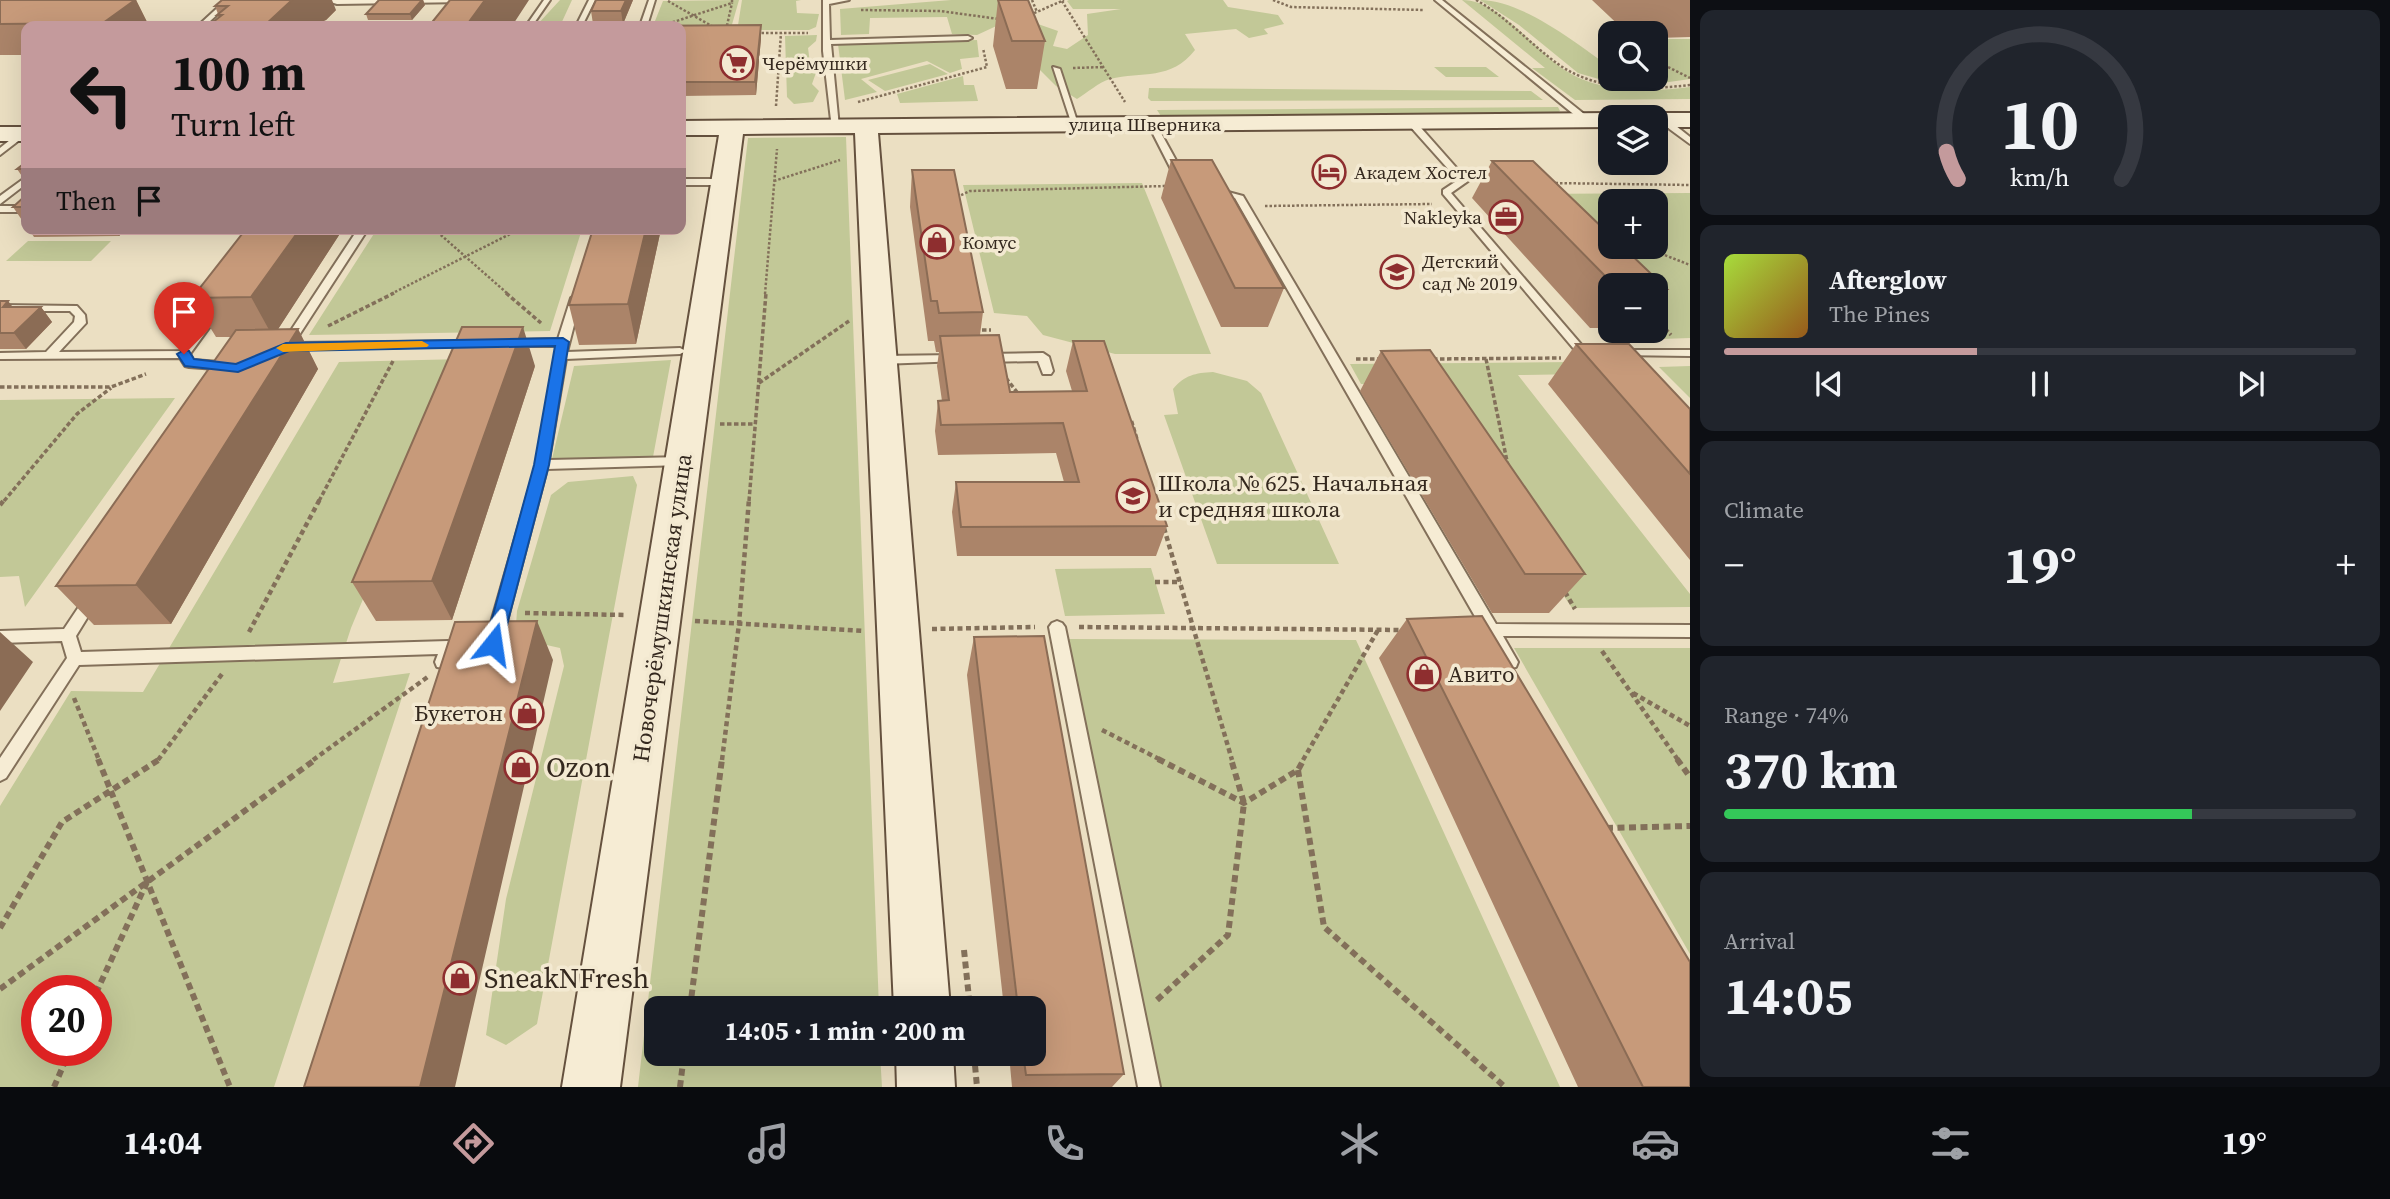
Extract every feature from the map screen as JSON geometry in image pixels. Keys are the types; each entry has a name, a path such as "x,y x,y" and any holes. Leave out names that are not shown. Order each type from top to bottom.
{"street":[{"name":"улица Шверника","path":"686,128 1598,120"},
{"path":"1668,120 1690,120"},
{"path":"866,127 921,996"},
{"name":"Новочерёмушкинская улица","path":"591,1087 732,128"},
{"path":"925,1066 926,1087"}],"lane":[{"path":"207,21 230,0"},
{"path":"327,0 467,0"},
{"path":"462,8 467,0"},
{"path":"532,21 547,0"},
{"path":"582,21 592,0"},
{"path":"645,21 652,0"},
{"path":"835,127 826,38 826,1 846,0"},
{"path":"1438,0 1586,121"},
{"path":"331,10 337,2"},
{"path":"453,21 456,17"},
{"path":"826,38 968,38"},
{"path":"1056,69 1076,125"},
{"path":"1411,122 1463,181 1446,192 1583,353 1690,353"},
{"path":"1152,124 1184,185"},
{"path":"1668,126 1690,141"},
{"path":"0,152 16,134"},
{"path":"686,182 726,182"},
{"path":"0,201 21,184"},
{"path":"1198,188 1238,197 1244,206 1518,677"},
{"path":"0,209 21,209"},
{"path":"286,347 359,235"},
{"path":"482,645 493,644 502,613 542,465 562,349 578,292"},
{"path":"184,354 230,294"},
{"path":"0,308 73,308 80,315 80,323 49,356"},
{"path":"496,343 562,349 680,351"},
{"path":"274,352 286,347 482,344"},
{"path":"0,356 184,354"},
{"path":"184,354 189,363 238,368 243,375"},
{"path":"881,360 1043,357 1047,371"},
{"path":"542,465 684,461"},
{"path":"75,659 68,635 98,590"},
{"path":"1057,627 1149,1087"},
{"path":"1491,630 1690,631"},
{"path":"0,637 68,635"},
{"path":"75,659 454,646 439,673"},
{"path":"0,773 75,659"}],"path":[{"path":"1032,0 1037,12"},
{"path":"1027,16 1063,0 1127,105"},
{"path":"1273,0 1291,7 1423,10"},
{"path":"1476,0 1516,25 1557,63 1575,75 1639,89 1690,85"},
{"path":"670,3 689,15 725,33 732,2 689,15 673,21"},
{"path":"859,10 940,11 1004,19"},
{"path":"753,33 826,38"},
{"path":"776,107 781,33"},
{"path":"855,103 987,67 981,38"},
{"path":"1073,62 1084,68"},
{"path":"1056,69 1104,67"},
{"path":"1668,67 1690,78"},
{"path":"692,996 739,624 777,144"},
{"path":"774,181 844,159"},
{"path":"1544,183 1690,185"},
{"path":"957,197 970,191 1184,185"},
{"path":"1244,206 1457,204"},
{"path":"441,235 562,349"},
{"path":"286,347 508,235"},
{"path":"1668,256 1690,265"},
{"path":"758,383 859,314 879,314"},
{"path":"974,330 991,330"},
{"path":"0,928 62,822 159,760 238,653 402,345"},
{"path":"1328,352 1358,359 1394,359"},
{"path":"1432,359 1562,358 1583,353"},
{"path":"0,387 111,387 139,378 184,354"},
{"path":"1486,359 1509,471 1501,460"},
{"path":"1001,372 1024,400"},
{"path":"0,505 78,414 111,387"},
{"path":"1118,419 1131,419 1138,443"},
{"path":"1135,1020 1228,935 1244,803 1161,518"},
{"path":"1155,582 1181,582"},
{"path":"1562,586 1587,630 1690,777"},
{"path":"502,613 633,615"},
{"path":"1057,627 1416,630"},
{"path":"1244,803 1298,769 1378,629"},
{"path":"0,989 439,673"},
{"path":"64,675 230,1087"},
{"path":"1630,691 1690,726"},
{"path":"1075,716 1244,803"},
{"path":"1298,769 1324,927 1504,1087"},
{"path":"1606,828 1690,826"},
{"path":"104,975 147,881"},
{"path":"54,1087 63,1066"},
{"path":"680,1087 683,1066"},
{"path":"975,1066 977,1087"}],"green space":[{"path":"560,0 572,0 562,21 541,21"},
{"path":"739,0 731,28 686,27 686,21 655,21 663,1"},
{"path":"742,0 801,0 796,1 797,13 819,14 816,27 809,30 731,30 738,25"},
{"path":"951,0 1024,0 1031,10 977,35 952,34 947,17 870,18 869,34 841,35 840,9"},
{"path":"1223,0 1228,7 1278,15 1284,24 1264,29 1268,34 1249,38 1236,29 1185,34 1195,50 1186,60 1166,71 1110,79 1077,99 1056,86 1035,65 1035,23 1058,31 1053,46 1067,49 1088,35 1087,14 1121,9 1073,9 1067,1"},
{"path":"1462,0 1476,2 1491,9 1568,72 1598,84 1598,91 1668,91 1690,87 1690,99 1575,100 1532,68 1545,68"},
{"path":"1480,0 1513,7 1565,35 1598,58 1598,79 1578,73 1519,25"},
{"path":"817,35 816,41 808,48 810,63 818,67 812,84 819,91 813,102 794,104 787,97 785,36"},
{"path":"1668,39 1690,39 1690,79 1668,82"},
{"path":"977,40 979,57 960,59 962,69 950,73 927,61 861,79 877,92 845,100 838,44"},
{"path":"930,64 948,74 885,91 868,80"},
{"path":"1434,67 1486,67 1499,77 1446,77"},
{"path":"963,76 964,85 974,85 978,101 900,103 897,94"},
{"path":"1149,88 1531,91 1543,100 1151,101 1148,98"},
{"path":"1558,107 1560,111 1555,114 1161,116 1157,110"},
{"path":"846,137 879,996 649,996 748,138"},
{"path":"1142,183 1211,354 1115,354 1043,335 1027,316 994,313 963,185"},
{"path":"1668,193 1690,193 1690,338 1668,339 1668,273 1598,273 1518,194 1598,194 1598,259 1668,259"},
{"path":"373,235 580,235 550,331 309,335"},
{"path":"28,241 111,241 91,261 6,261"},
{"path":"463,359 351,628 333,683 410,673 274,1087 0,1087 0,806 71,691 143,692 339,362"},
{"path":"671,360 653,457 552,459 574,366"},
{"path":"1573,362 1583,374 1518,375 1690,594 1690,607 1572,608 1421,384 1361,384 1350,364"},
{"path":"1690,366 1690,398 1659,367"},
{"path":"1213,372 1247,381 1261,393 1339,564 1217,564 1164,415 1178,414 1173,389 1177,384 1191,376"},
{"path":"175,398 25,607 19,576 0,577 0,400"},
{"path":"633,476 637,485 537,1024 506,1045 486,1035 506,899 564,666 560,648 515,638 517,611 551,495 568,482"},
{"path":"1151,568 1165,614 1065,616 1055,569"},
{"path":"1068,639 1356,640 1560,1087 1153,1087"},
{"path":"1514,648 1690,648 1690,954"},
{"path":"644,1035 644,1066 881,1066 882,1087 638,1087"}],"building":[{"path":"0,0 135,0 106,21 21,21 21,24 0,24"},
{"path":"222,0 292,0 269,21 214,21 228,6 215,6"},
{"path":"379,0 422,0 410,14 366,14"},
{"path":"450,0 485,0 470,21 433,21"},
{"path":"596,0 626,0 621,11 591,11"},
{"path":"998,0 1028,0 1045,41 1012,41"},
{"path":"761,25 755,82 686,82 686,26"},
{"path":"1171,160 1212,160 1284,288 1235,288"},
{"path":"1492,161 1533,161 1598,223 1598,259 1636,259 1650,273 1602,273"},
{"path":"912,170 954,170 983,312 939,313 937,301 931,301"},
{"path":"241,235 296,235 251,297 192,298"},
{"path":"591,235 645,235 628,304 569,305"},
{"path":"0,301 8,301 3,307 41,307 14,333 0,333"},
{"path":"462,327 523,327 432,581 352,582"},
{"path":"298,329 136,585 56,586 236,330"},
{"path":"999,335 1010,392 1087,391 1073,341 1104,341 1167,526 961,527 956,482 1079,482 1063,423 941,425 938,401 949,400 940,336"},
{"path":"1576,344 1629,344 1690,409 1690,474"},
{"path":"1430,350 1585,574 1525,574 1381,351"},
{"path":"1482,616 1690,962 1690,1087 1643,1087 1407,619"},
{"path":"537,621 420,1087 304,1087 455,622"},
{"path":"1044,636 1124,1074 1026,1075 1025,1066 1046,1066 1046,996 1017,996 974,637"}],"slow traffic":[{"path":"283,348 422,345"}],"place":[{"name":"Черёмушки","path":"737,63"},
{"name":"Академ Хостел","path":"1329,172"},
{"name":"Nakleyka","path":"1506,217"},
{"name":"Комус","path":"937,242"},
{"name":"Детский сад № 2019","path":"1397,272"},
{"name":"Школа № 625. Начальная и средняя школа","path":"1133,496"},
{"name":"Авито","path":"1424,674"},
{"name":"Букетон","path":"527,713"},
{"name":"Ozon","path":"521,767"},
{"name":"SneakNFresh","path":"460,978"}],"route":[{"path":"184,354 189,363 238,368 286,347 563,342 542,465 493,644"}]}
